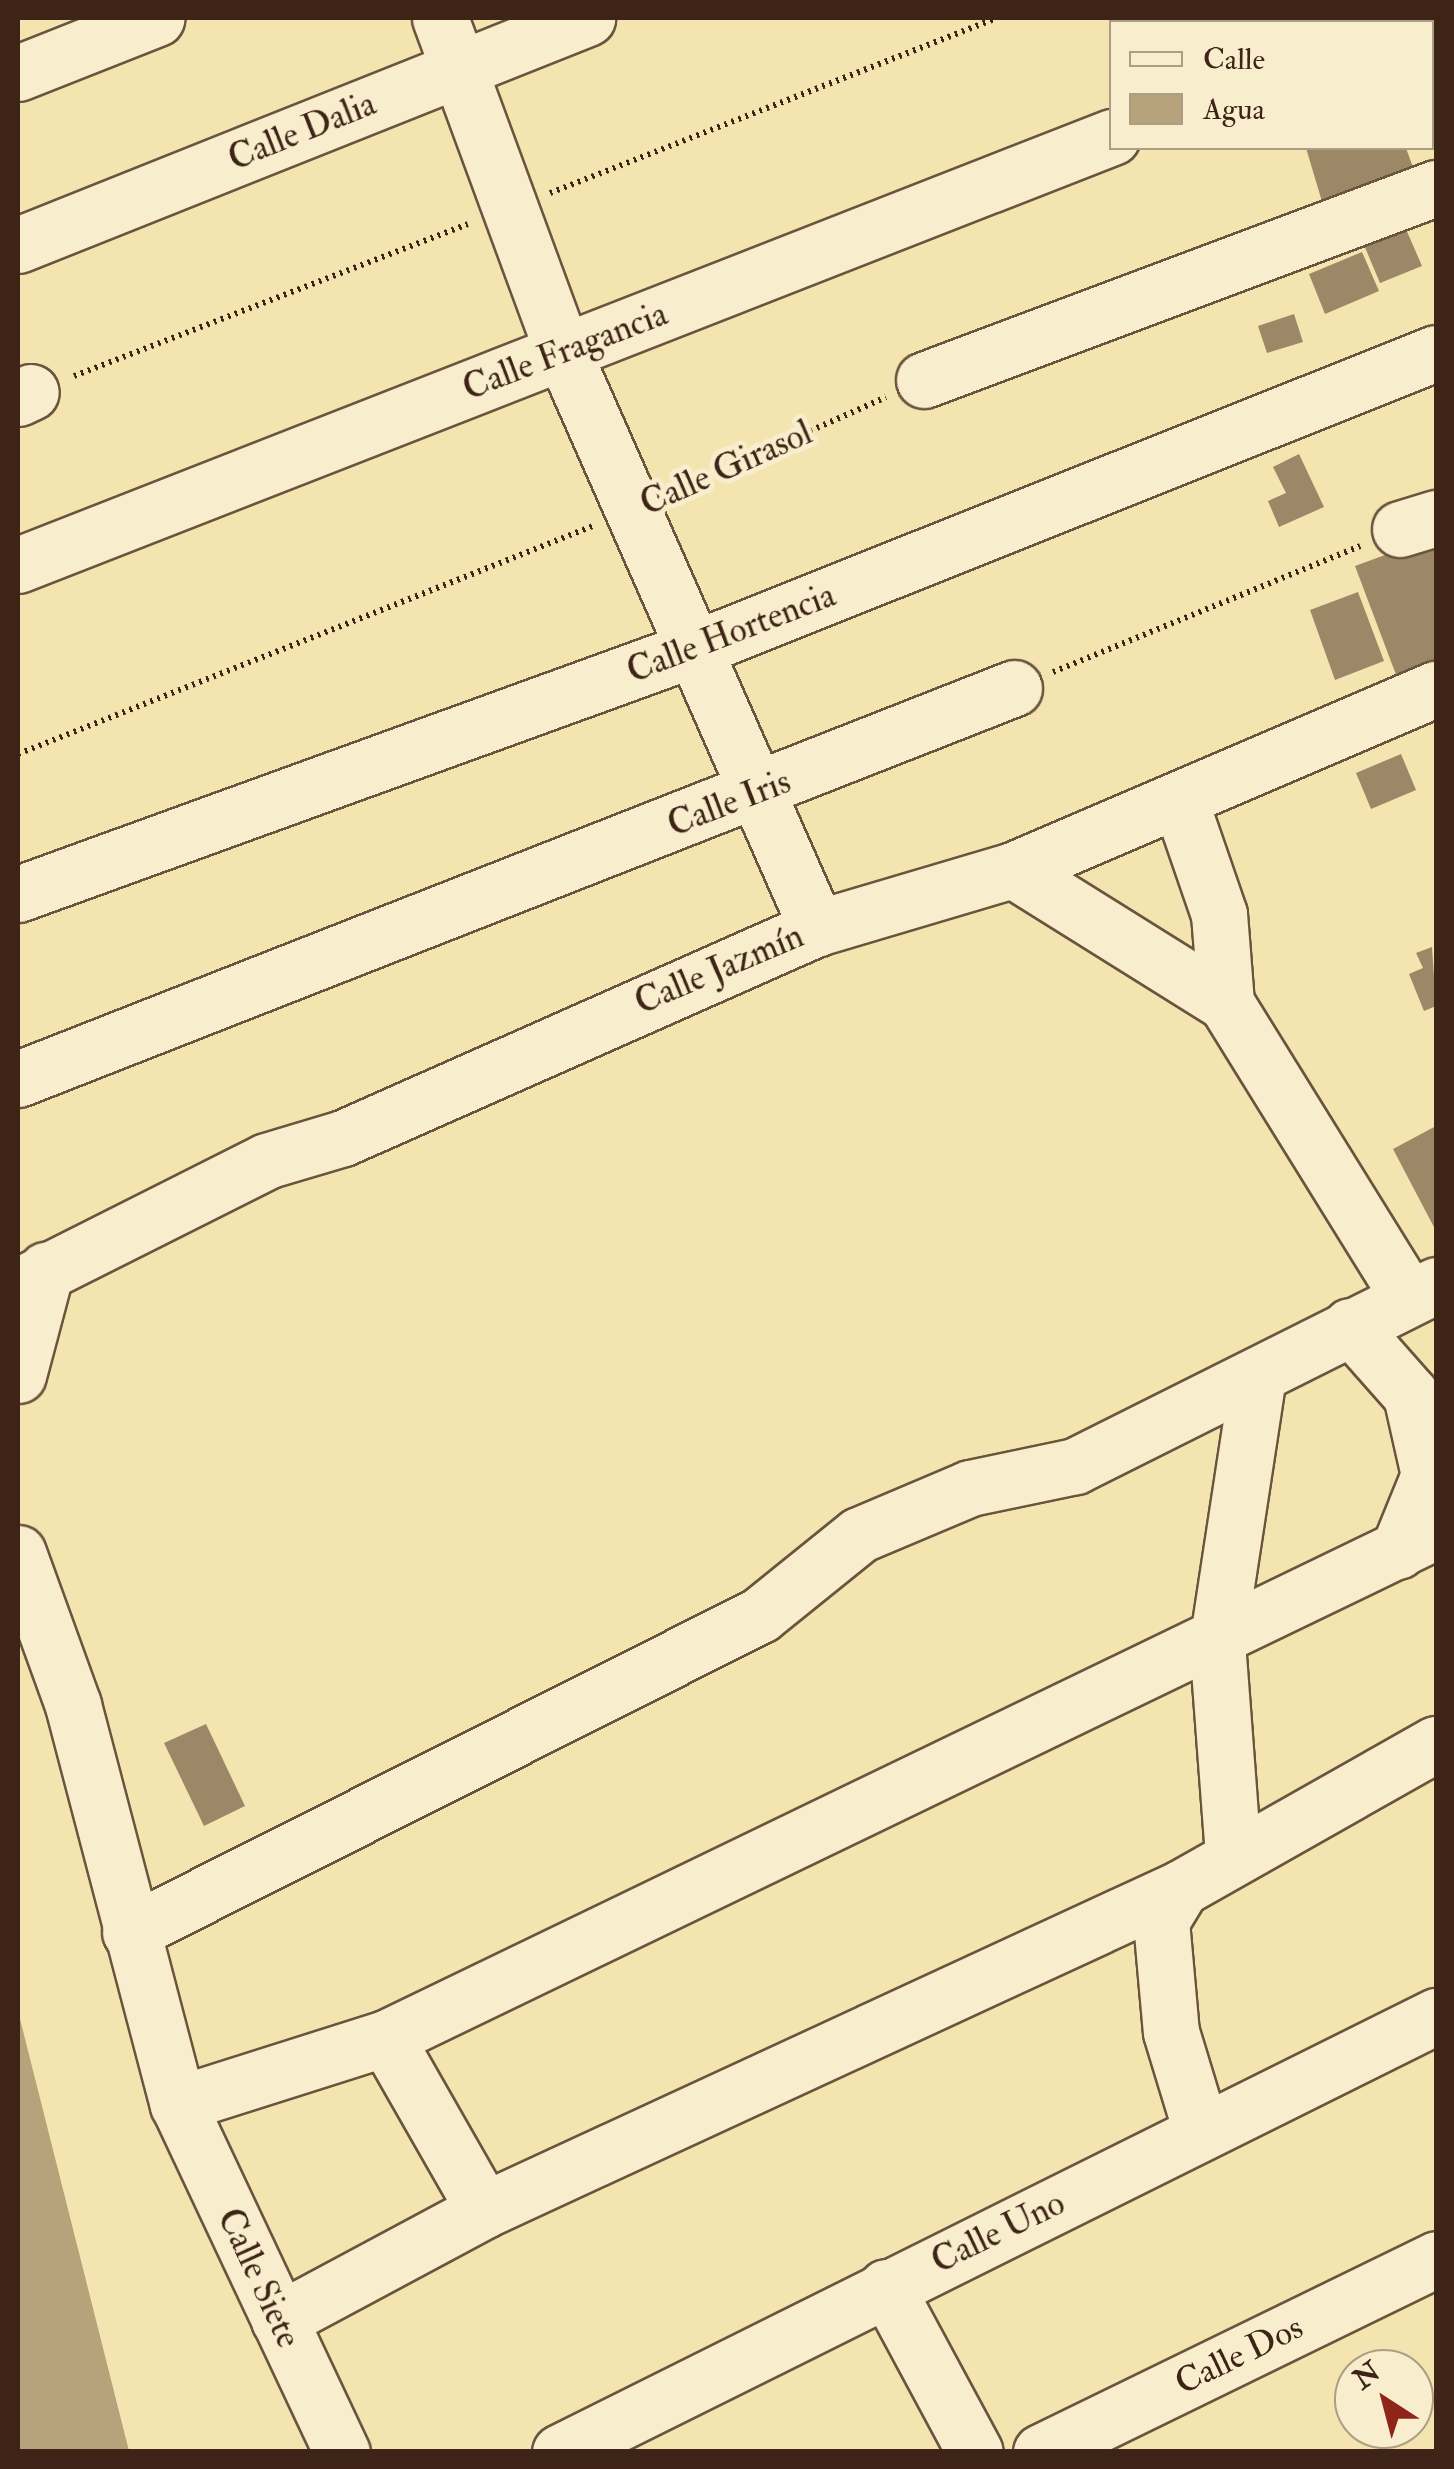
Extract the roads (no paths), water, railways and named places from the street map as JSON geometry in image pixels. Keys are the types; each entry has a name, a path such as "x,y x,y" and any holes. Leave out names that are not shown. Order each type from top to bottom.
{"street":[{"path":"18,73 156,18"},
{"path":"440,18 462,68 562,352 632,510 699,647 816,928"},
{"name":"Calle Dalia","path":"18,244 587,18"},
{"name":"Calle Fragancia","path":"18,565 1109,138"},
{"path":"924,380 1436,188"},
{"name":"Calle Hortencia","path":"18,894 699,647 1436,353"},
{"name":"Calle Iris","path":"18,1080 760,792 1014,688"},
{"name":"Calle Jazmín","path":"32,1278 266,1161 343,1138 816,928 1013,870 1436,689"},
{"path":"1180,801 1220,914 1226,1003"},
{"path":"130,1932 760,1615 859,1535 970,1488 1075,1466 1422,1292 1226,1003 1013,870"},
{"path":"18,1375 32,1278"},
{"path":"178,2104 386,2038 1217,1644 1417,1541 1429,1475 1411,1395 1350,1326"},
{"path":"1233,1855 1217,1644 1258,1377"},
{"name":"Calle Siete","path":"18,1553 73,1706 178,2104 342,2452"},
{"path":"279,2320 484,2210 1181,1888 1233,1855 1436,1744"},
{"path":"1181,1888 1161,1921 1170,2032 1201,2131"},
{"name":"Calle Uno","path":"560,2452 1436,2016"},
{"path":"386,2038 484,2210"},
{"name":"Calle Dos","path":"1041,2452 1436,2259"},
{"path":"886,2287 975,2452"}],"water":[{"path":"18,2011 129,2451 18,2451"}]}
